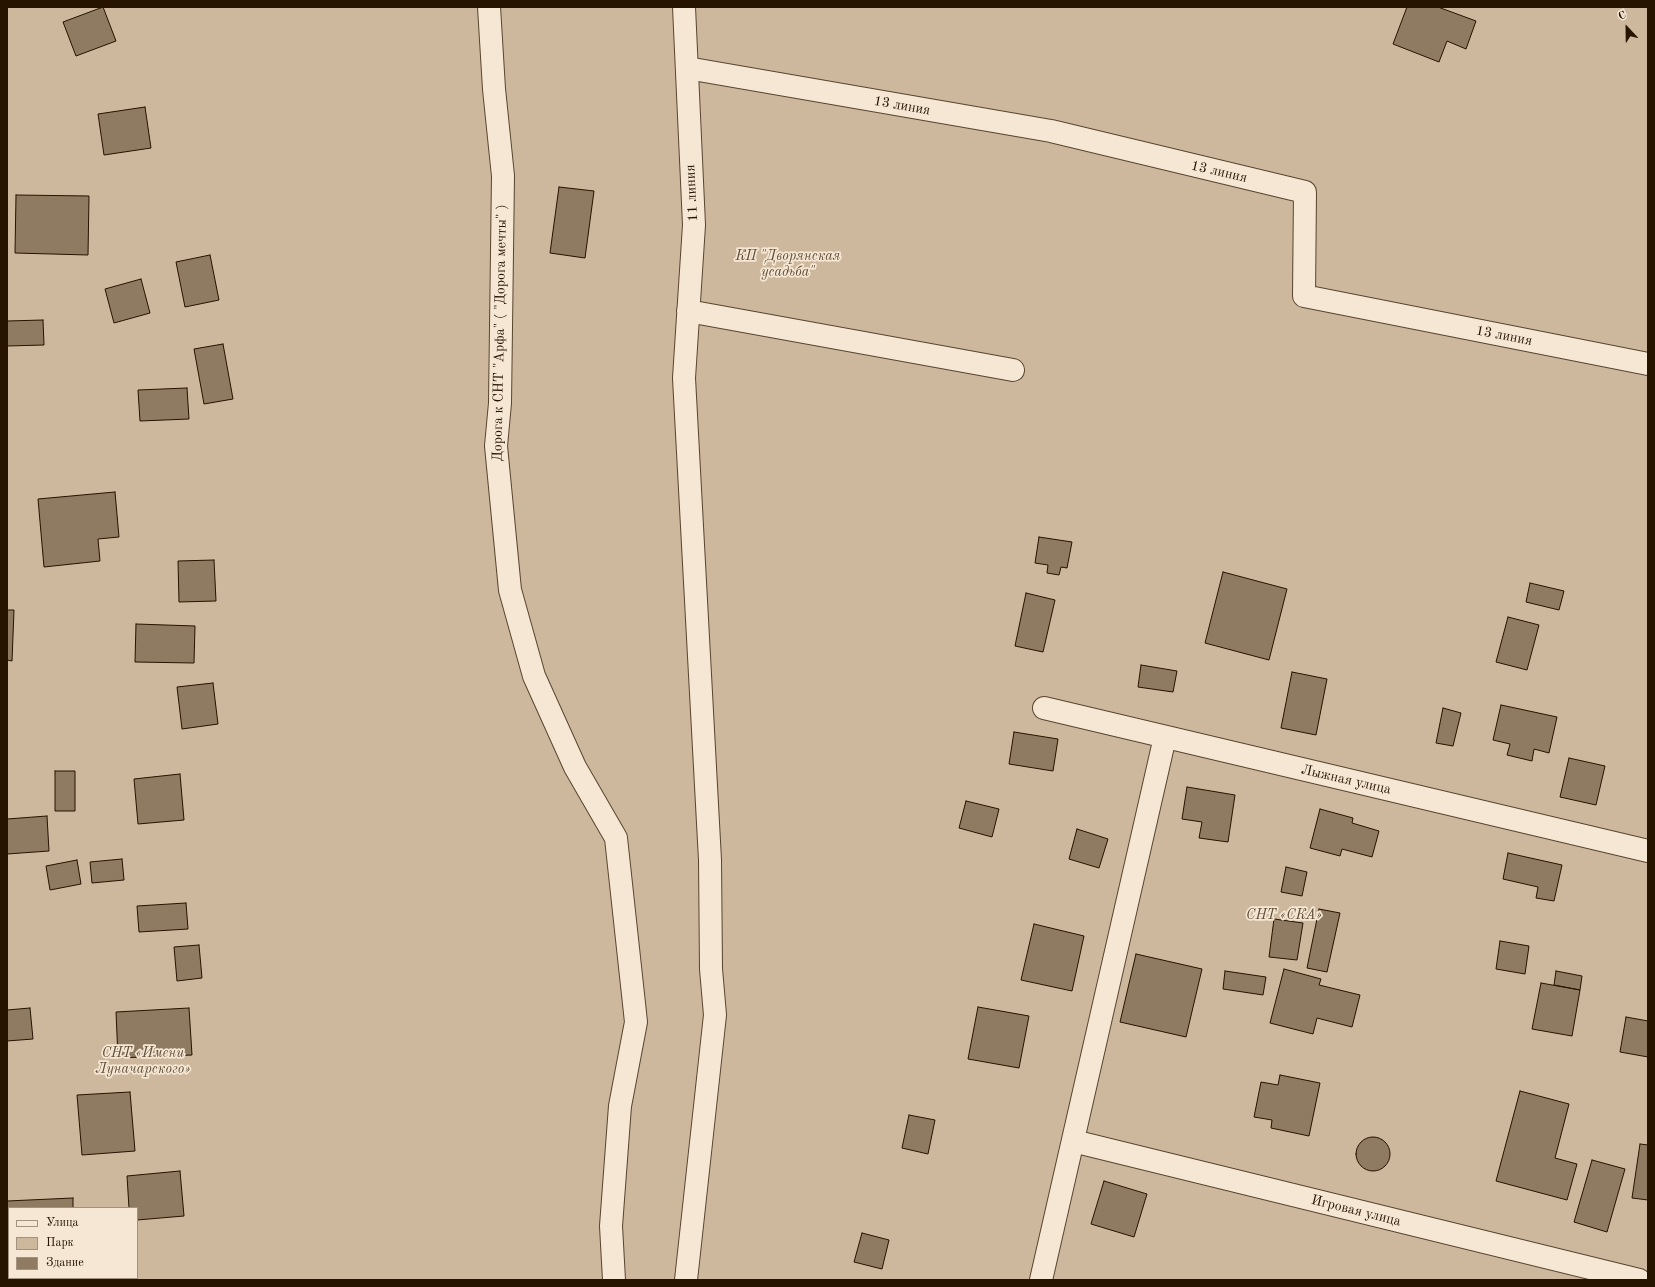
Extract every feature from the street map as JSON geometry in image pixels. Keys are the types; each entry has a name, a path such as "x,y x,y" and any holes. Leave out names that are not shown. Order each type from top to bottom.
{"street":[{"name":"Дорога к СНТ \"Арфа\" ( \"Дорога мечты\" )","path":"489,7 494,89 503,176 500,403 496,446 510,590 534,676 575,767 616,838 636,1022 620,1106 611,1226 614,1280"},
{"name":"11 линия","path":"684,7 694,225 684,378 710,860 711,969 715,1015 686,1280"},
{"name":"13 линия","path":"687,68 1051,131 1305,192 1304,296 1648,364"},
{"path":"688,311 1013,370"},
{"name":"Лыжная улица","path":"1044,708 1648,851"},
{"path":"1040,1280 1165,737"},
{"name":"Игровая улица","path":"1073,1141 1639,1280"}],"green space":[{"path":"7,7 1648,7 1648,1280 7,1280"}],"building":[{"path":"103,7 116,41 76,56 63,22"},
{"path":"1407,7 1438,7 1476,21 1466,49 1447,41 1439,62 1393,44"},
{"path":"145,107 151,148 104,155 98,114"},
{"path":"559,187 594,191 585,258 550,253"},
{"path":"16,195 89,196 88,255 15,253"},
{"path":"210,255 219,300 185,307 176,262"},
{"path":"141,279 150,313 114,323 105,289"},
{"path":"43,320 44,345 7,346 7,321"},
{"path":"223,344 233,399 204,404 194,349"},
{"path":"187,388 189,419 140,421 138,390"},
{"path":"115,492 119,537 98,539 100,561 44,567 38,499"},
{"path":"1039,537 1072,542 1067,568 1061,567 1059,575 1047,573 1048,565 1035,563"},
{"path":"214,560 216,601 179,602 178,561"},
{"path":"1223,572 1287,589 1269,660 1205,643"},
{"path":"1530,583 1564,591 1559,610 1526,602"},
{"path":"1026,593 1055,600 1043,652 1015,646"},
{"path":"7,610 14,610 12,661 7,660"},
{"path":"1508,617 1539,625 1527,670 1496,662"},
{"path":"136,624 195,626 194,663 135,662"},
{"path":"1141,665 1177,671 1173,692 1138,687"},
{"path":"1292,672 1327,679 1316,735 1281,728"},
{"path":"213,683 218,724 182,729 177,687"},
{"path":"1501,705 1557,717 1549,753 1534,749 1532,761 1507,755 1510,744 1493,740"},
{"path":"1443,708 1461,713 1453,746 1436,743"},
{"path":"1014,732 1058,739 1053,771 1009,764"},
{"path":"1569,758 1605,766 1596,805 1560,797"},
{"path":"55,771 75,771 75,811 55,811"},
{"path":"180,774 184,820 138,824 134,779"},
{"path":"1187,787 1235,795 1228,842 1199,838 1202,822 1182,819"},
{"path":"966,801 999,809 992,837 959,828"},
{"path":"1320,809 1353,818 1352,823 1379,831 1372,857 1342,849 1340,856 1310,848"},
{"path":"47,816 49,851 7,854 7,819"},
{"path":"1077,829 1108,839 1099,868 1069,859"},
{"path":"1508,853 1562,865 1554,901 1536,898 1538,887 1503,879"},
{"path":"122,859 124,880 92,883 90,862"},
{"path":"77,860 81,884 50,890 46,866"},
{"path":"1286,867 1307,872 1302,896 1281,892"},
{"path":"186,903 188,929 139,932 137,906"},
{"path":"1319,909 1340,913 1327,972 1307,968"},
{"path":"1274,919 1303,923 1297,960 1269,957"},
{"path":"1034,924 1084,936 1072,991 1021,980"},
{"path":"1500,941 1529,946 1525,974 1496,969"},
{"path":"199,945 202,978 177,981 174,947"},
{"path":"1136,954 1202,969 1186,1037 1120,1022"},
{"path":"1284,969 1321,979 1319,985 1360,995 1352,1027 1317,1018 1313,1034 1270,1023"},
{"path":"1225,971 1266,977 1263,995 1223,989"},
{"path":"1556,971 1582,976 1580,990 1554,985"},
{"path":"1541,983 1580,990 1572,1036 1532,1029"},
{"path":"978,1007 1029,1016 1019,1068 968,1059"},
{"path":"30,1008 33,1039 7,1041 7,1010"},
{"path":"189,1008 192,1055 118,1058 116,1012"},
{"path":"1626,1017 1648,1021 1648,1057 1620,1052"},
{"path":"1280,1075 1320,1083 1309,1136 1271,1128 1272,1120 1254,1117 1261,1082 1278,1085"},
{"path":"1520,1091 1569,1104 1555,1158 1577,1164 1567,1200 1496,1181"},
{"path":"130,1092 135,1151 82,1155 77,1095"},
{"path":"909,1115 935,1120 928,1154 902,1148"},
{"path":"1370,1137 1376,1137 1380,1138 1387,1144 1390,1154 1389,1161 1383,1168 1376,1171 1370,1171 1366,1170 1359,1164 1356,1157 1356,1151 1357,1147 1363,1140"},
{"path":"1640,1144 1648,1145 1648,1200 1632,1198"},
{"path":"1592,1160 1625,1169 1607,1232 1574,1222"},
{"path":"180,1171 184,1216 138,1220 138,1207 129,1207 127,1176"},
{"path":"1104,1181 1147,1194 1134,1237 1091,1224"},
{"path":"73,1198 73,1207 8,1207 7,1263 7,1201"},
{"path":"862,1233 889,1240 882,1269 854,1262"}],"park label":[{"name":"КП \"Дворянская усадьба\"","path":"788,264"},
{"name":"СНТ «СКА»","path":"1284,915"},
{"name":"СНТ «Имени Луначарского»","path":"143,1062"}]}
